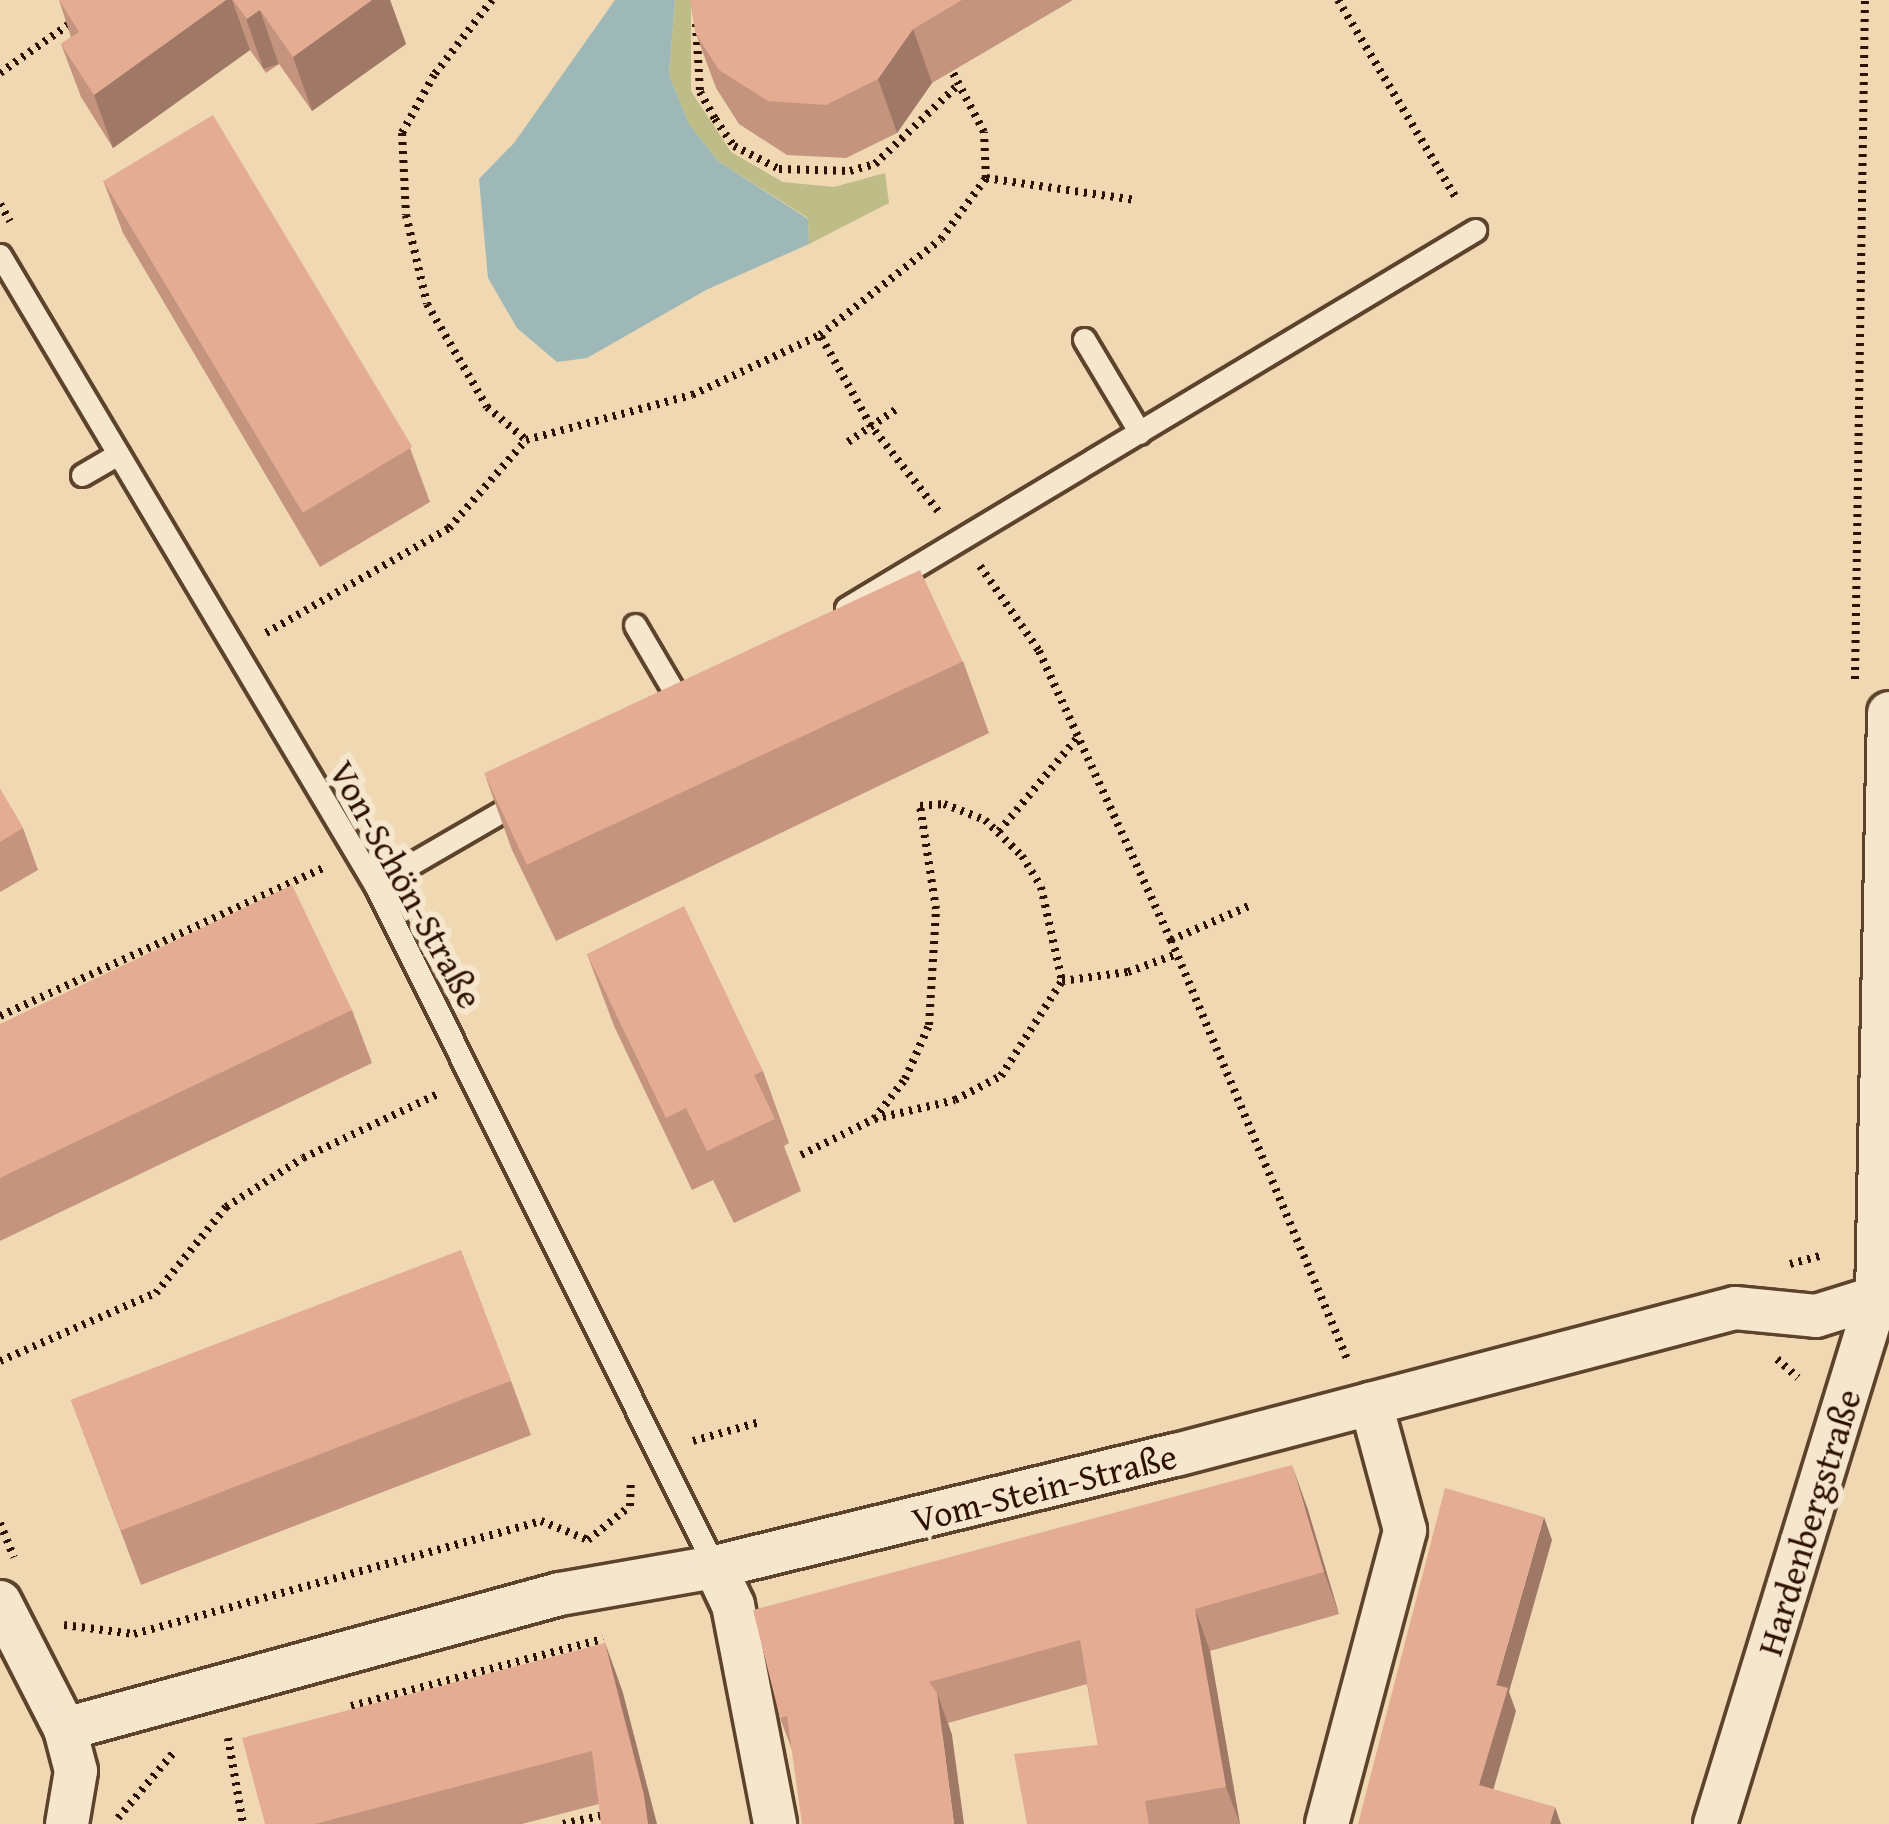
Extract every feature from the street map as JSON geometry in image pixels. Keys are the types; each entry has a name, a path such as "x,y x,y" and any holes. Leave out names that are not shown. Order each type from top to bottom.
{"street":[{"name":"Hardenbergstraße","path":"1715,1824 1881,1273 1889,713"},
{"name":"Vom-Stein-Straße","path":"65,1730 560,1594 715,1567 1364,1392 1735,1308 1816,1316 1881,1273"},
{"path":"1327,1824 1405,1530 1364,1392"},
{"path":"715,1567 733,1605 775,1824"},
{"path":"0,1602 65,1730 76,1771 67,1824"}],"lane":[{"path":"822,622 1474,230"},
{"name":"Von-Schön-Straße","path":"0,255 375,885 715,1567"},
{"path":"1084,339 1140,433"},
{"path":"82,475 118,454"},
{"path":"635,625 692,699 662,717"},
{"path":"375,885 539,789"}],"path":[{"path":"492,0 434,75 402,134 406,215 427,304 449,352 487,407 526,440"},
{"path":"1338,0 1474,230"},
{"path":"1855,683 1865,0"},
{"path":"700,11 700,92 734,146 778,169 850,171 875,164 958,85"},
{"path":"0,73 86,12"},
{"path":"257,639 449,528 526,440 692,395 820,334 941,239 986,178 984,132 952,71"},
{"path":"986,178 1136,200"},
{"path":"0,204 23,243"},
{"path":"820,334 871,427 962,540 1039,651 1171,940 1364,1392"},
{"path":"848,442 898,408"},
{"path":"999,831 1078,737"},
{"path":"801,1155 874,1119 955,1100 1001,1076 1062,981 1041,887 999,831 944,804 920,806 936,909 929,1025 905,1079 874,1119"},
{"path":"313,847 335,888"},
{"path":"0,1016 325,867"},
{"path":"1171,940 1249,906"},
{"path":"1062,981 1128,972 1177,954"},
{"path":"428,1073 449,1114"},
{"path":"0,1361 156,1293 226,1207 303,1159 438,1094"},
{"path":"1791,1400 1816,1316 1828,1235"},
{"path":"1780,1266 1823,1255"},
{"path":"42,1623 134,1634 542,1521 588,1540 630,1506 632,1469 686,1444 760,1422"},
{"path":"676,1423 695,1461"},
{"path":"0,1522 17,1563"},
{"path":"228,1738 243,1824"},
{"path":"571,1820 615,1812"}],"shaded area":[{"path":"675,0 691,0 691,91 731,152 783,182 834,187 885,173 889,203 809,244 808,218 718,161 689,124 669,75"}],"water":[{"path":"615,0 675,0 669,75 689,124 718,161 808,219 809,244 706,290 587,358 557,362 517,328 488,278 479,179 514,143"}],"building":[{"path":"59,0 226,0 94,95 61,44 79,32"},
{"path":"233,0 372,0 293,57 260,10 247,19"},
{"path":"690,0 962,0 913,29 878,79 826,105 768,101 719,70 696,34"},
{"path":"213,115 412,447 303,513 103,181"},
{"path":"920,570 963,662 527,865 484,773"},
{"path":"0,789 23,828 0,842"},
{"path":"292,885 352,1010 0,1178 0,1024"},
{"path":"684,906 763,1071 754,1075 775,1119 707,1151 686,1108 666,1118 587,954"},
{"path":"461,1250 511,1381 121,1530 71,1400"},
{"path":"1292,1465 1324,1572 1195,1609 1226,1787 1145,1801 1149,1824 1027,1824 1014,1754 1098,1745 1080,1640 929,1682 937,1693 954,1824 802,1824 787,1716 780,1718 753,1610"},
{"path":"1445,1488 1544,1517 1496,1685 1508,1688 1479,1785 1555,1807 1550,1824 1358,1824"},
{"path":"605,1643 648,1824 601,1824 592,1751 315,1824 265,1824 242,1738"}]}
